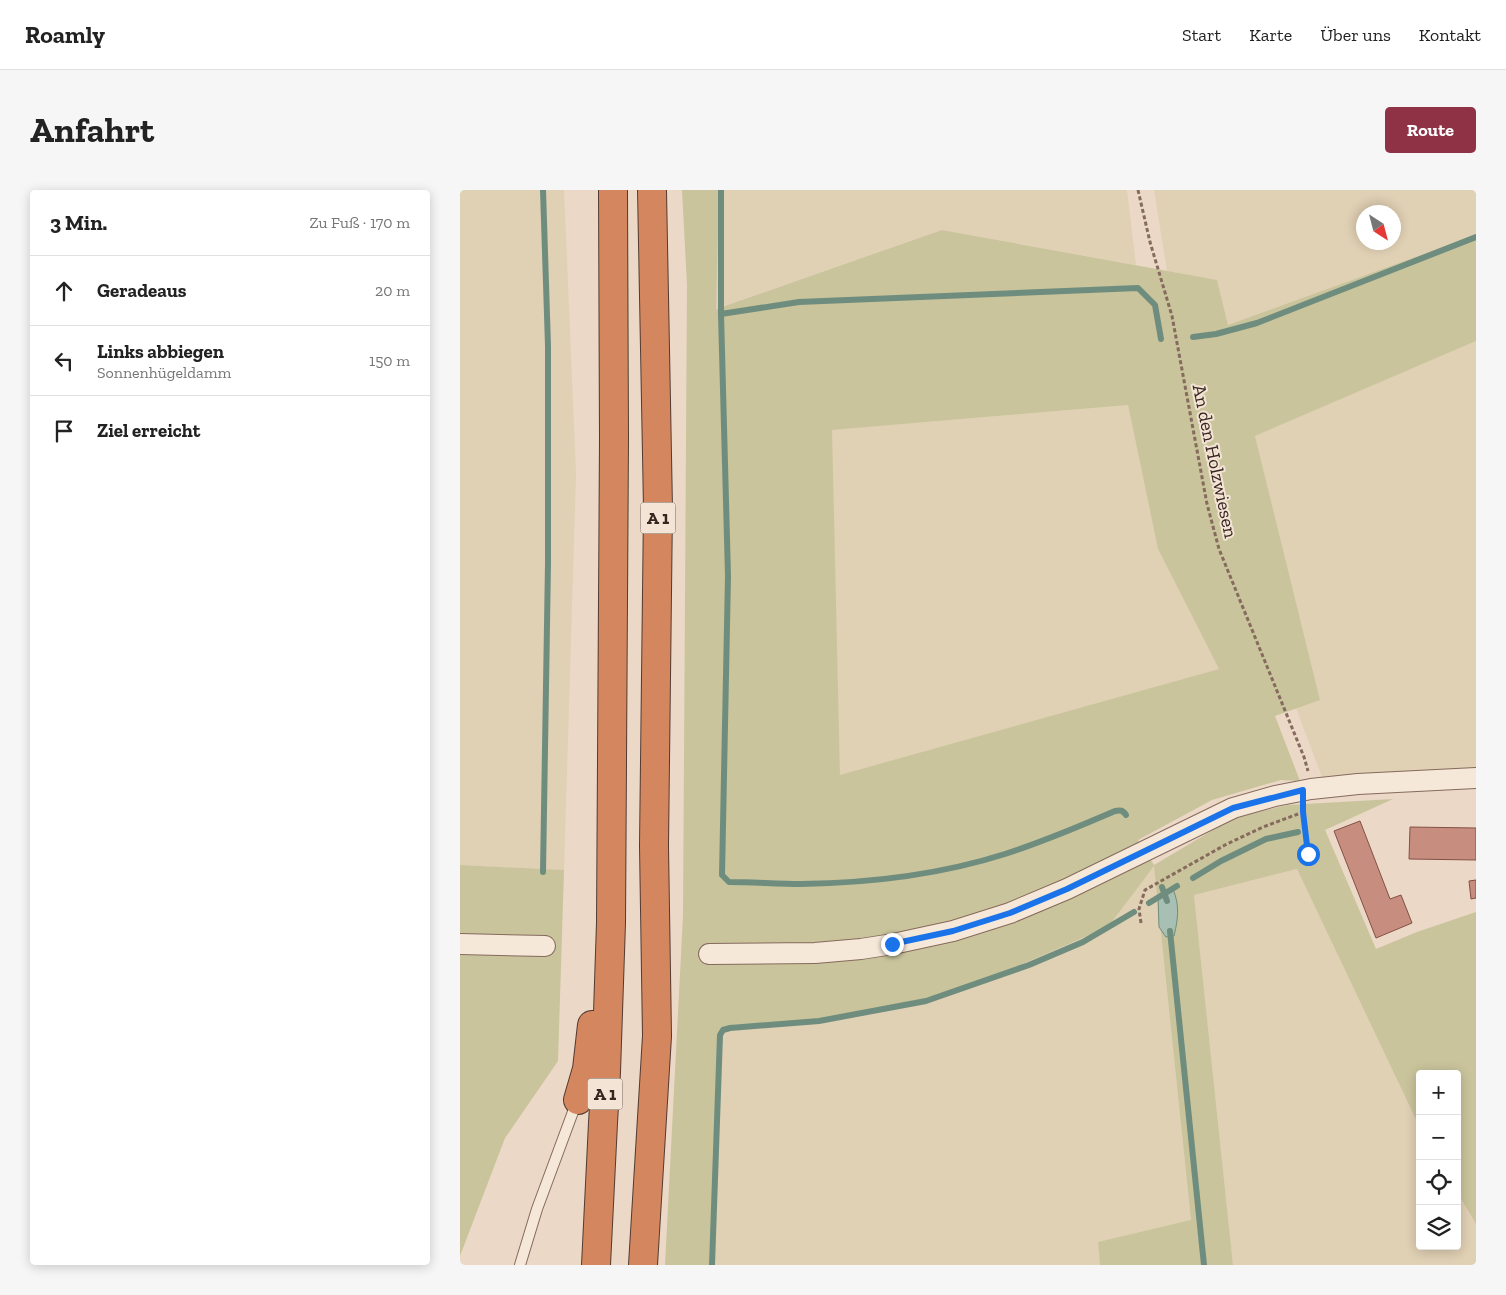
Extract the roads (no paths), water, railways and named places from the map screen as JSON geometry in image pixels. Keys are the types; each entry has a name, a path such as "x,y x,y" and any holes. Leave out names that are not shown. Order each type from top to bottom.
{"highway":[{"name":"A 1","path":"596,1265 606,1072 611,923 614,448 613,190"},
{"name":"A 1","path":"643,1265 657,1036 654,846 658,508 652,190"},
{"path":"578,1100 586,1069 591,1036 593,1001 611,923"}],"street":[{"path":"709,954 815,953 852,950 953,931 1010,913 1067,889 1233,808 1303,790 1358,784 1476,778"},
{"path":"460,944 544,946"}],"lane":[{"path":"520,1265 537,1209 578,1100"}],"waterway":[{"path":"543,190 548,346 548,563 543,872"},
{"path":"721,190 721,314 728,576 722,875 729,882 801,884 878,880 930,872 980,861 1033,844 1115,811 1124,812 1126,815"},
{"path":"1193,337 1216,334 1257,323 1476,237"},
{"path":"721,314 799,302 1138,288 1155,305 1161,339"},
{"path":"1193,878 1221,861 1266,839 1298,832"},
{"path":"1149,903 1177,886"},
{"path":"1162,887 1167,901"},
{"path":"712,1265 720,1035 723,1030 819,1021 926,1001 1029,965 1083,942 1134,912"},
{"path":"1170,931 1204,1265"}]}
